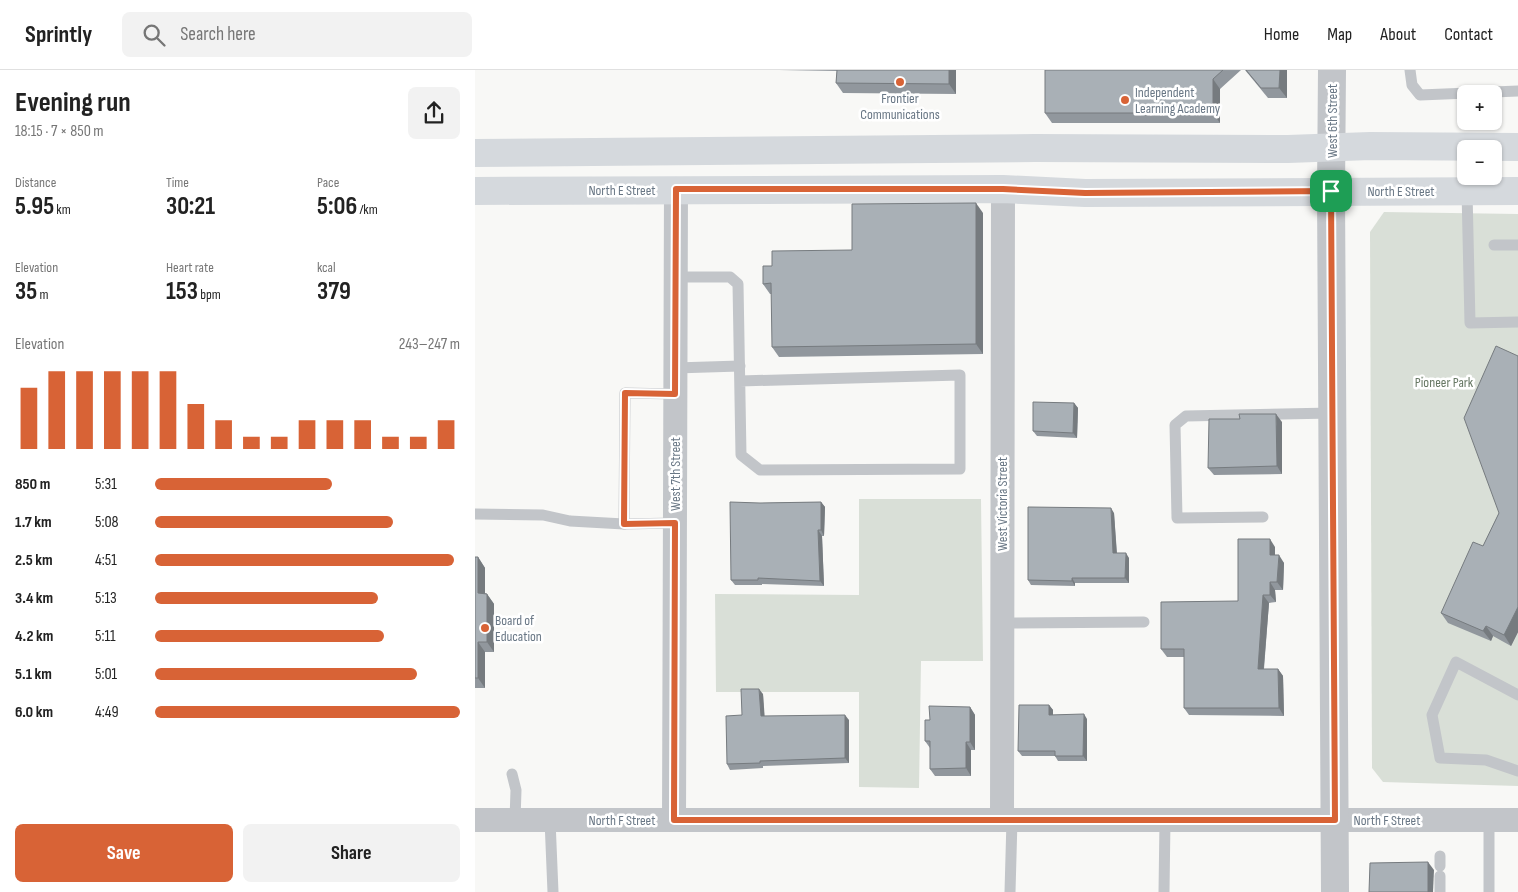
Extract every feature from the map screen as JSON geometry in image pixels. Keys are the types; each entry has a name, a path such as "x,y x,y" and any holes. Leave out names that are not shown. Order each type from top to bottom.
{"main road":[{"path":"475,153 1370,146 1518,147"},
{"name":"North E Street","path":"475,191 676,189 1003,189 1085,193 1518,191"}],"street":[{"name":"West 6th Street","path":"1332,70 1335,892"},
{"name":"West 7th Street","path":"674,820 676,189"},
{"name":"West Victoria Street","path":"1003,189 1002,622 1007,820"},
{"name":"North F Street","path":"475,820 1518,820"}],"lane":[{"path":"1410,70 1413,85 1420,95 1518,91"},
{"path":"1467,191 1470,322 1518,322"},
{"path":"1494,244 1518,244"},
{"path":"675,277 730,276 738,284 741,455 760,470 960,469 960,376 740,381"},
{"path":"675,368 740,366"},
{"path":"624,524 625,393 675,394"},
{"path":"1263,517 1177,518 1175,425 1187,416 1332,413"},
{"path":"475,514 543,515 570,521 624,524 675,523"},
{"path":"1002,622 1144,622"},
{"path":"1518,695 1456,662 1432,715 1440,758 1486,760 1518,771"},
{"path":"512,774 516,790 515,820"},
{"path":"550,820 553,892"},
{"path":"1007,820 1010,892"},
{"path":"1164,888 1165,820"},
{"path":"1489,820 1489,892"},
{"path":"1440,866 1440,892"}],"green space":[{"name":"Pioneer Park","path":"1384,212 1518,214 1518,786 1383,782 1372,768 1370,232"},
{"path":"859,499 981,499 983,661 921,661 919,788 859,787 859,692 716,692 715,594 859,595"}],"building":[{"path":"837,70 949,70 949,84 836,83"},
{"path":"1045,70 1223,70 1213,79 1213,113 1045,113"},
{"path":"1246,70 1280,70 1279,88 1261,88"},
{"path":"976,203 976,344 772,347 771,283 763,284 763,266 772,266 772,251 852,250 852,204"},
{"path":"1496,346 1518,356 1518,607 1504,635 1486,626 1483,631 1441,613 1473,542 1483,546 1499,513 1464,418"},
{"path":"1033,402 1074,403 1073,433 1033,431"},
{"path":"1239,414 1276,414 1277,466 1208,468 1209,419 1240,419"},
{"path":"730,502 821,502 821,530 818,530 820,581 758,578 758,580 731,580"},
{"path":"1028,507 1111,508 1113,553 1126,553 1125,578 1072,578 1072,581 1028,580"},
{"path":"1238,539 1270,539 1270,555 1279,555 1277,582 1270,582 1270,595 1263,595 1258,669 1278,669 1279,708 1184,708 1184,649 1161,649 1161,602 1238,601"},
{"path":"475,557 478,557 478,593 487,594 487,642 478,642 478,678 475,678"},
{"path":"741,689 759,689 761,716 845,715 845,758 727,764 726,716 742,715"},
{"path":"1019,705 1049,705 1049,715 1084,714 1083,756 1055,756 1055,751 1018,751"},
{"path":"929,706 970,707 970,742 966,742 966,768 930,769 930,741 925,741 925,720 930,720"},
{"path":"1428,862 1428,892 1369,892 1370,863"}],"place":[{"name":"Frontier Communications","path":"900,82"},
{"name":"Independent Learning Academy","path":"1125,100"},
{"name":"Board of Education","path":"485,628"}],"route":[{"path":"676,189 1003,189 1085,193 1331,191 1335,820 674,820 675,523 624,524 625,393 675,394 676,189"}]}
